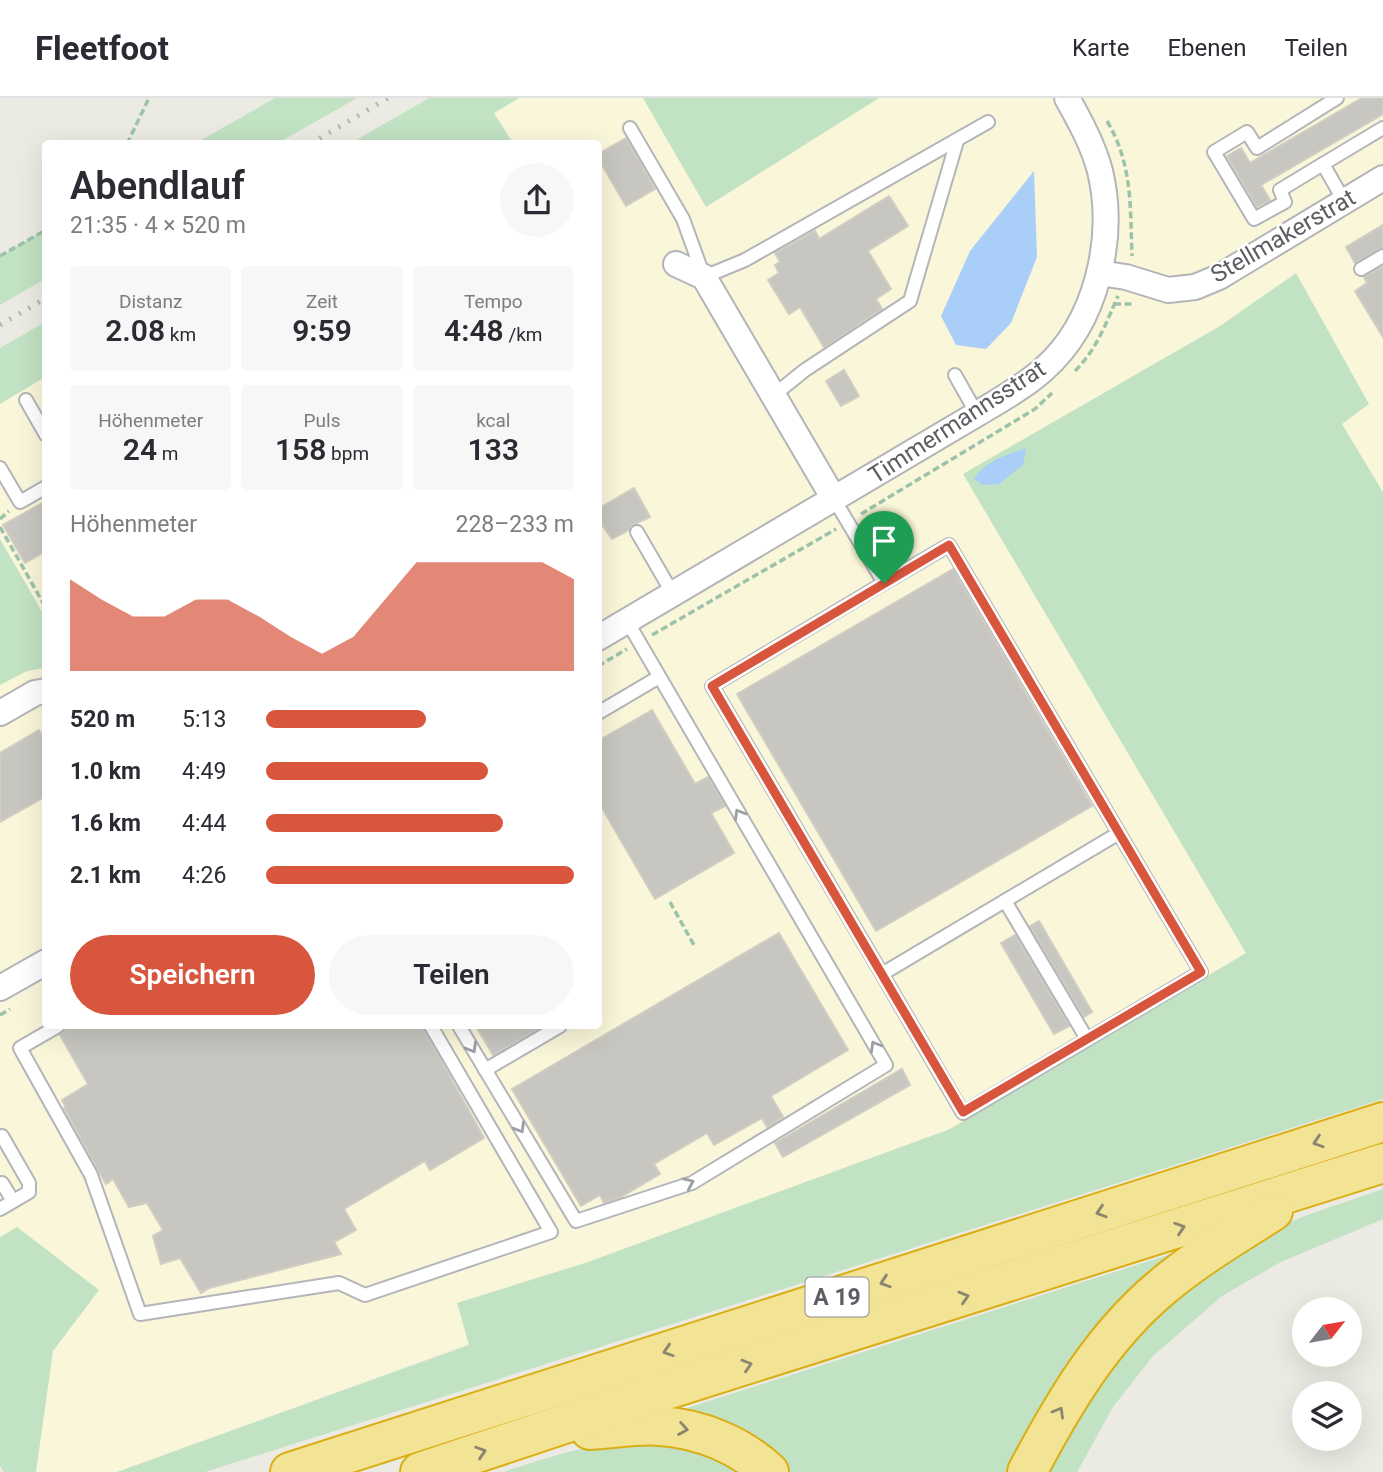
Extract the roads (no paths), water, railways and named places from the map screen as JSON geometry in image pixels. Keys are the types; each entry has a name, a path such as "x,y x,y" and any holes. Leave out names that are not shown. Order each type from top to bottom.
{"highway":[{"name":"A 19","path":"290,1472 1383,1122"},
{"name":"A 19","path":"420,1472 660,1392 1383,1163"},
{"path":"1027,1472 1069,1396 1104,1347 1143,1304 1186,1268 1308,1187"},
{"path":"542,1432 659,1425 697,1432 734,1446 769,1472"}],"street":[{"name":"Timmermannsstrat","path":"602,632 627,621 978,414 1046,368 1060,352 1085,311 1099,273 1105,234 1105,202 1100,172 1093,149 1066,98"},
{"name":"Stellmakerstrat","path":"1099,273 1126,277 1168,290 1195,286 1219,277 1383,178"},
{"path":"676,264 704,277 834,499"},
{"path":"0,713 42,692"},
{"path":"0,988 42,964"}],"lane":[{"path":"1337,98 1257,148 1247,132 1214,152 1254,219 1285,202 1280,190 1383,128"},
{"path":"630,128 683,219 704,277 745,260 988,122"},
{"path":"774,395 805,370 910,301 957,141"},
{"path":"1323,164 1344,201"},
{"path":"1361,269 1383,256"},
{"path":"955,375 978,414"},
{"path":"26,400 42,428"},
{"path":"0,468 20,502 42,489"},
{"path":"834,499 884,583"},
{"path":"638,532 673,594"},
{"path":"949,545 1201,972 963,1112 712,686 884,583 949,545"},
{"path":"461,1029 576,1221 692,1183 886,1065 756,852 627,621"},
{"path":"602,711 659,677"},
{"path":"882,974 1119,834"},
{"path":"1005,901 1087,1039"},
{"path":"53,1029 20,1048 91,1175 140,1314 339,1283 365,1294 551,1232 433,1029"},
{"path":"485,1070 556,1029"},
{"path":"0,1209 29,1192 29,1182 2,1136"},
{"path":"2,1183 13,1201"}],"water":[{"path":"1034,171 1037,257 1011,323 986,349 956,345 941,316 970,251"},
{"path":"1026,448 1023,465 999,484 983,485 974,479 990,463"}],"railway":[{"path":"317,140 388,98"},
{"path":"0,325 42,300"}]}
